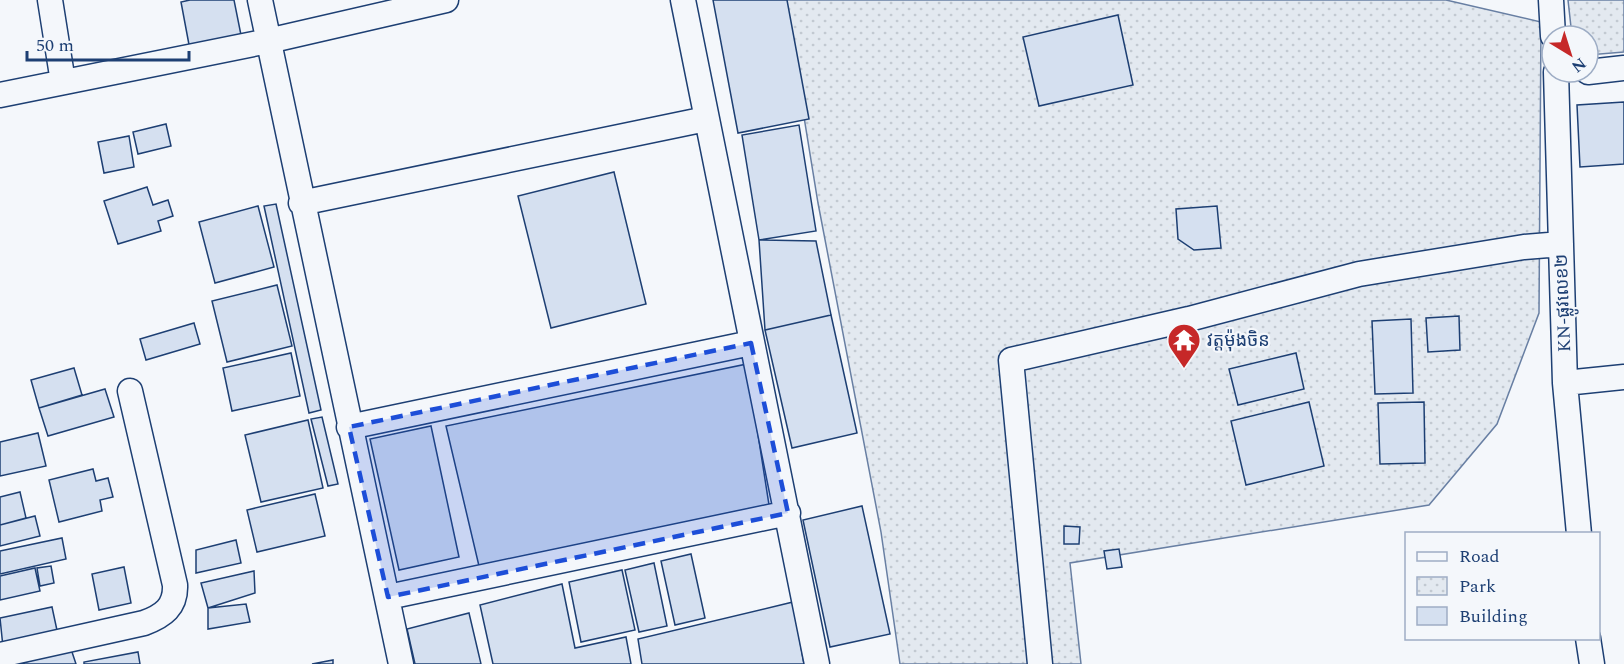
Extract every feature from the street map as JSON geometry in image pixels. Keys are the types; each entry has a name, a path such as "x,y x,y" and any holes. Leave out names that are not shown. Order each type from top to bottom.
{"street":[{"path":"50,0 63,82"},
{"path":"260,0 301,203 401,664"},
{"path":"0,95 268,41 446,0"},
{"path":"683,0 817,664"},
{"path":"1551,0 1552,24"},
{"path":"1600,71 1624,68"},
{"name":"KN-ផ្លូវលេខ២","path":"1556,84 1565,383 1579,532"},
{"path":"301,203 706,119"},
{"path":"1040,664 1011,360 1189,319 1359,274 1524,247 1561,244"},
{"path":"349,427 751,343"},
{"path":"1565,383 1624,377"},
{"path":"0,655 144,623 159,617 170,608 175,597 175,585 130,391"},
{"path":"388,597 788,513"},
{"path":"1588,640 1592,664"}],"highlighted area":[{"path":"751,343 788,513 388,597 349,427"}],"green space":[{"name":"វត្តម៉ុងចិន","path":"785,0 1446,0 1541,22 1539,313 1497,424 1429,505 1070,563 1081,664 900,664 881,532 818,203"},
{"path":"1568,0 1624,0 1624,52 1600,54 1600,24 1571,24"}],"building":[{"path":"234,0 242,40 190,50 181,2"},
{"path":"713,0 787,0 809,119 738,133"},
{"path":"1118,15 1133,85 1039,106 1023,37"},
{"path":"1624,102 1624,164 1580,167 1577,105"},
{"path":"166,124 171,146 138,154 133,132"},
{"path":"799,125 816,231 759,240 742,135"},
{"path":"129,136 134,167 104,173 98,142"},
{"path":"614,172 646,304 551,328 518,196"},
{"path":"147,187 153,205 168,200 173,216 158,221 161,231 118,244 104,201"},
{"path":"276,204 321,410 309,413 264,206"},
{"path":"258,206 274,267 215,283 199,222"},
{"path":"1217,206 1221,248 1194,250 1178,239 1176,209"},
{"path":"759,240 816,241 831,315 765,330"},
{"path":"277,285 292,346 227,362 212,301"},
{"path":"831,315 857,433 792,448 765,330"},
{"path":"1459,316 1460,350 1428,352 1426,318"},
{"path":"1411,319 1413,393 1375,394 1372,321"},
{"path":"194,323 200,344 146,360 140,339"},
{"path":"291,353 300,396 232,411 223,368"},
{"path":"1296,353 1304,389 1238,405 1229,369"},
{"path":"747,364 769,505 479,566 446,426"},
{"path":"74,368 82,395 39,408 31,380"},
{"path":"105,389 114,417 48,436 39,408"},
{"path":"1309,402 1324,466 1246,485 1231,421"},
{"path":"1424,402 1425,463 1380,464 1378,403"},
{"path":"322,417 338,484 328,486 311,419"},
{"path":"308,420 323,488 261,502 245,435"},
{"path":"431,426 459,557 399,570 370,439"},
{"path":"38,433 46,466 0,476 0,442"},
{"path":"93,469 96,481 108,478 113,497 100,500 102,511 59,522 49,480"},
{"path":"20,492 26,518 0,525 0,497"},
{"path":"315,494 325,536 257,552 247,510"},
{"path":"862,506 890,634 830,647 803,520"},
{"path":"35,516 40,536 0,546 0,525"},
{"path":"1064,526 1080,527 1079,544 1064,544"},
{"path":"62,538 66,559 0,574 0,551"},
{"path":"236,540 241,563 196,573 196,550"},
{"path":"1119,549 1122,567 1107,569 1104,551"},
{"path":"691,554 705,618 675,625 661,561"},
{"path":"654,563 667,626 639,632 625,570"},
{"path":"51,566 54,583 40,586 37,568"},
{"path":"124,567 131,603 99,610 92,574"},
{"path":"35,568 40,591 0,600 0,576"},
{"path":"622,570 635,630 581,642 569,582"},
{"path":"254,571 255,593 208,608 201,583"},
{"path":"562,584 575,648 626,637 631,664 493,664 480,605"},
{"path":"793,602 804,664 642,664 638,639"},
{"path":"246,604 250,622 208,629 208,608"},
{"path":"52,607 58,635 3,647 0,618"},
{"path":"469,613 481,664 415,664 407,629"},
{"path":"71,649 76,664 19,664"},
{"path":"138,652 140,664 84,664 84,662"},
{"path":"333,660 333,664 312,664"}],"place":[{"name":"វត្តម៉ុងចិន","path":"1184,369"}]}
